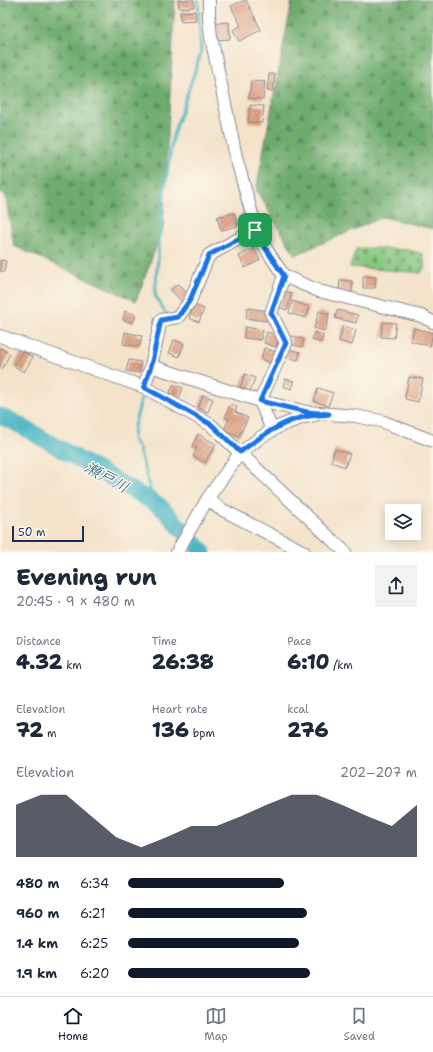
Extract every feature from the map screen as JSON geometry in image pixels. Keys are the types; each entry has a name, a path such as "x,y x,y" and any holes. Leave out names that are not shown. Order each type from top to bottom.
{"street":[{"path":"209,0 209,18 212,37 236,157 255,230 284,276 319,292 421,316 433,322"},
{"path":"144,387 151,366 161,320 178,317 190,300 209,255 255,230"},
{"path":"272,430 260,401 286,343 271,313 284,276"},
{"path":"0,336 144,387 212,425 345,552"},
{"path":"151,366 260,401 307,412 355,416 380,421 433,441"},
{"path":"177,552 208,498 240,452 280,426 304,417 329,414"},
{"path":"208,498 220,508 304,552"}],"green space":[{"path":"0,0 175,0 163,228 136,301 14,246 5,194 0,193"},
{"path":"292,0 433,0 433,229 383,217 295,255 256,190"},
{"path":"374,248 408,250 423,254 425,266 421,273 350,267 356,249"}],"building":[{"path":"178,0 194,0 194,7 179,8"},
{"path":"245,0 261,30 239,41 233,30 241,26 231,6"},
{"path":"195,11 196,20 181,21 180,12"},
{"path":"229,22 230,39 216,40 215,23"},
{"path":"269,74 275,74 273,91 267,91"},
{"path":"251,81 265,82 263,99 249,98"},
{"path":"250,105 264,106 262,123 248,122"},
{"path":"234,213 238,226 221,230 217,217"},
{"path":"254,248 260,260 245,268 239,256"},
{"path":"0,260 6,261 4,272 0,271"},
{"path":"363,276 376,277 375,288 363,288"},
{"path":"340,280 352,281 352,292 339,292"},
{"path":"178,284 189,295 182,302 171,290"},
{"path":"283,291 292,293 287,310 278,307"},
{"path":"292,301 310,307 306,318 289,313"},
{"path":"194,305 204,309 199,322 189,318"},
{"path":"247,308 268,311 266,321 246,318"},
{"path":"337,310 358,315 356,323 335,318"},
{"path":"125,311 136,315 133,323 123,320"},
{"path":"319,311 329,314 325,331 314,328"},
{"path":"383,322 396,323 394,338 381,337"},
{"path":"343,326 356,330 352,345 339,341"},
{"path":"245,327 263,330 261,340 244,338"},
{"path":"414,328 433,333 430,346 411,341"},
{"path":"125,332 142,336 139,347 123,344"},
{"path":"267,332 279,336 276,347 264,343"},
{"path":"314,332 323,335 321,343 312,340"},
{"path":"292,336 304,339 302,347 290,344"},
{"path":"174,340 184,344 179,357 169,353"},
{"path":"0,348 10,354 2,369 0,368"},
{"path":"264,348 276,352 273,364 261,359"},
{"path":"288,349 300,352 298,360 286,357"},
{"path":"22,351 33,357 24,372 14,366"},
{"path":"129,360 141,362 139,373 126,371"},
{"path":"245,374 255,378 250,391 240,387"},
{"path":"409,377 423,379 418,402 405,399"},
{"path":"285,379 294,381 291,389 283,386"},
{"path":"173,385 183,388 178,401 168,398"},
{"path":"318,388 333,393 328,406 314,401"},
{"path":"203,395 213,399 208,412 198,408"},
{"path":"231,404 237,407 235,412 248,418 239,436 224,430 229,419 225,417"},
{"path":"198,434 216,444 205,463 193,456 197,448 192,446"},
{"path":"335,449 350,454 345,467 331,462"}],"waterway":[{"path":"166,316 155,295 162,206 173,136 201,53 198,0"},
{"path":"144,390 134,426 133,439 139,449 151,493 160,506"},
{"name":"瀬戸川","path":"0,416 14,422 160,506 203,552"}],"route":[{"path":"255,230 284,276 271,313 286,343 260,401 307,412 329,414 304,417 280,426 260,437 240,452 212,425 144,387 151,366 161,320 178,317 190,300 209,255 255,230"}]}
